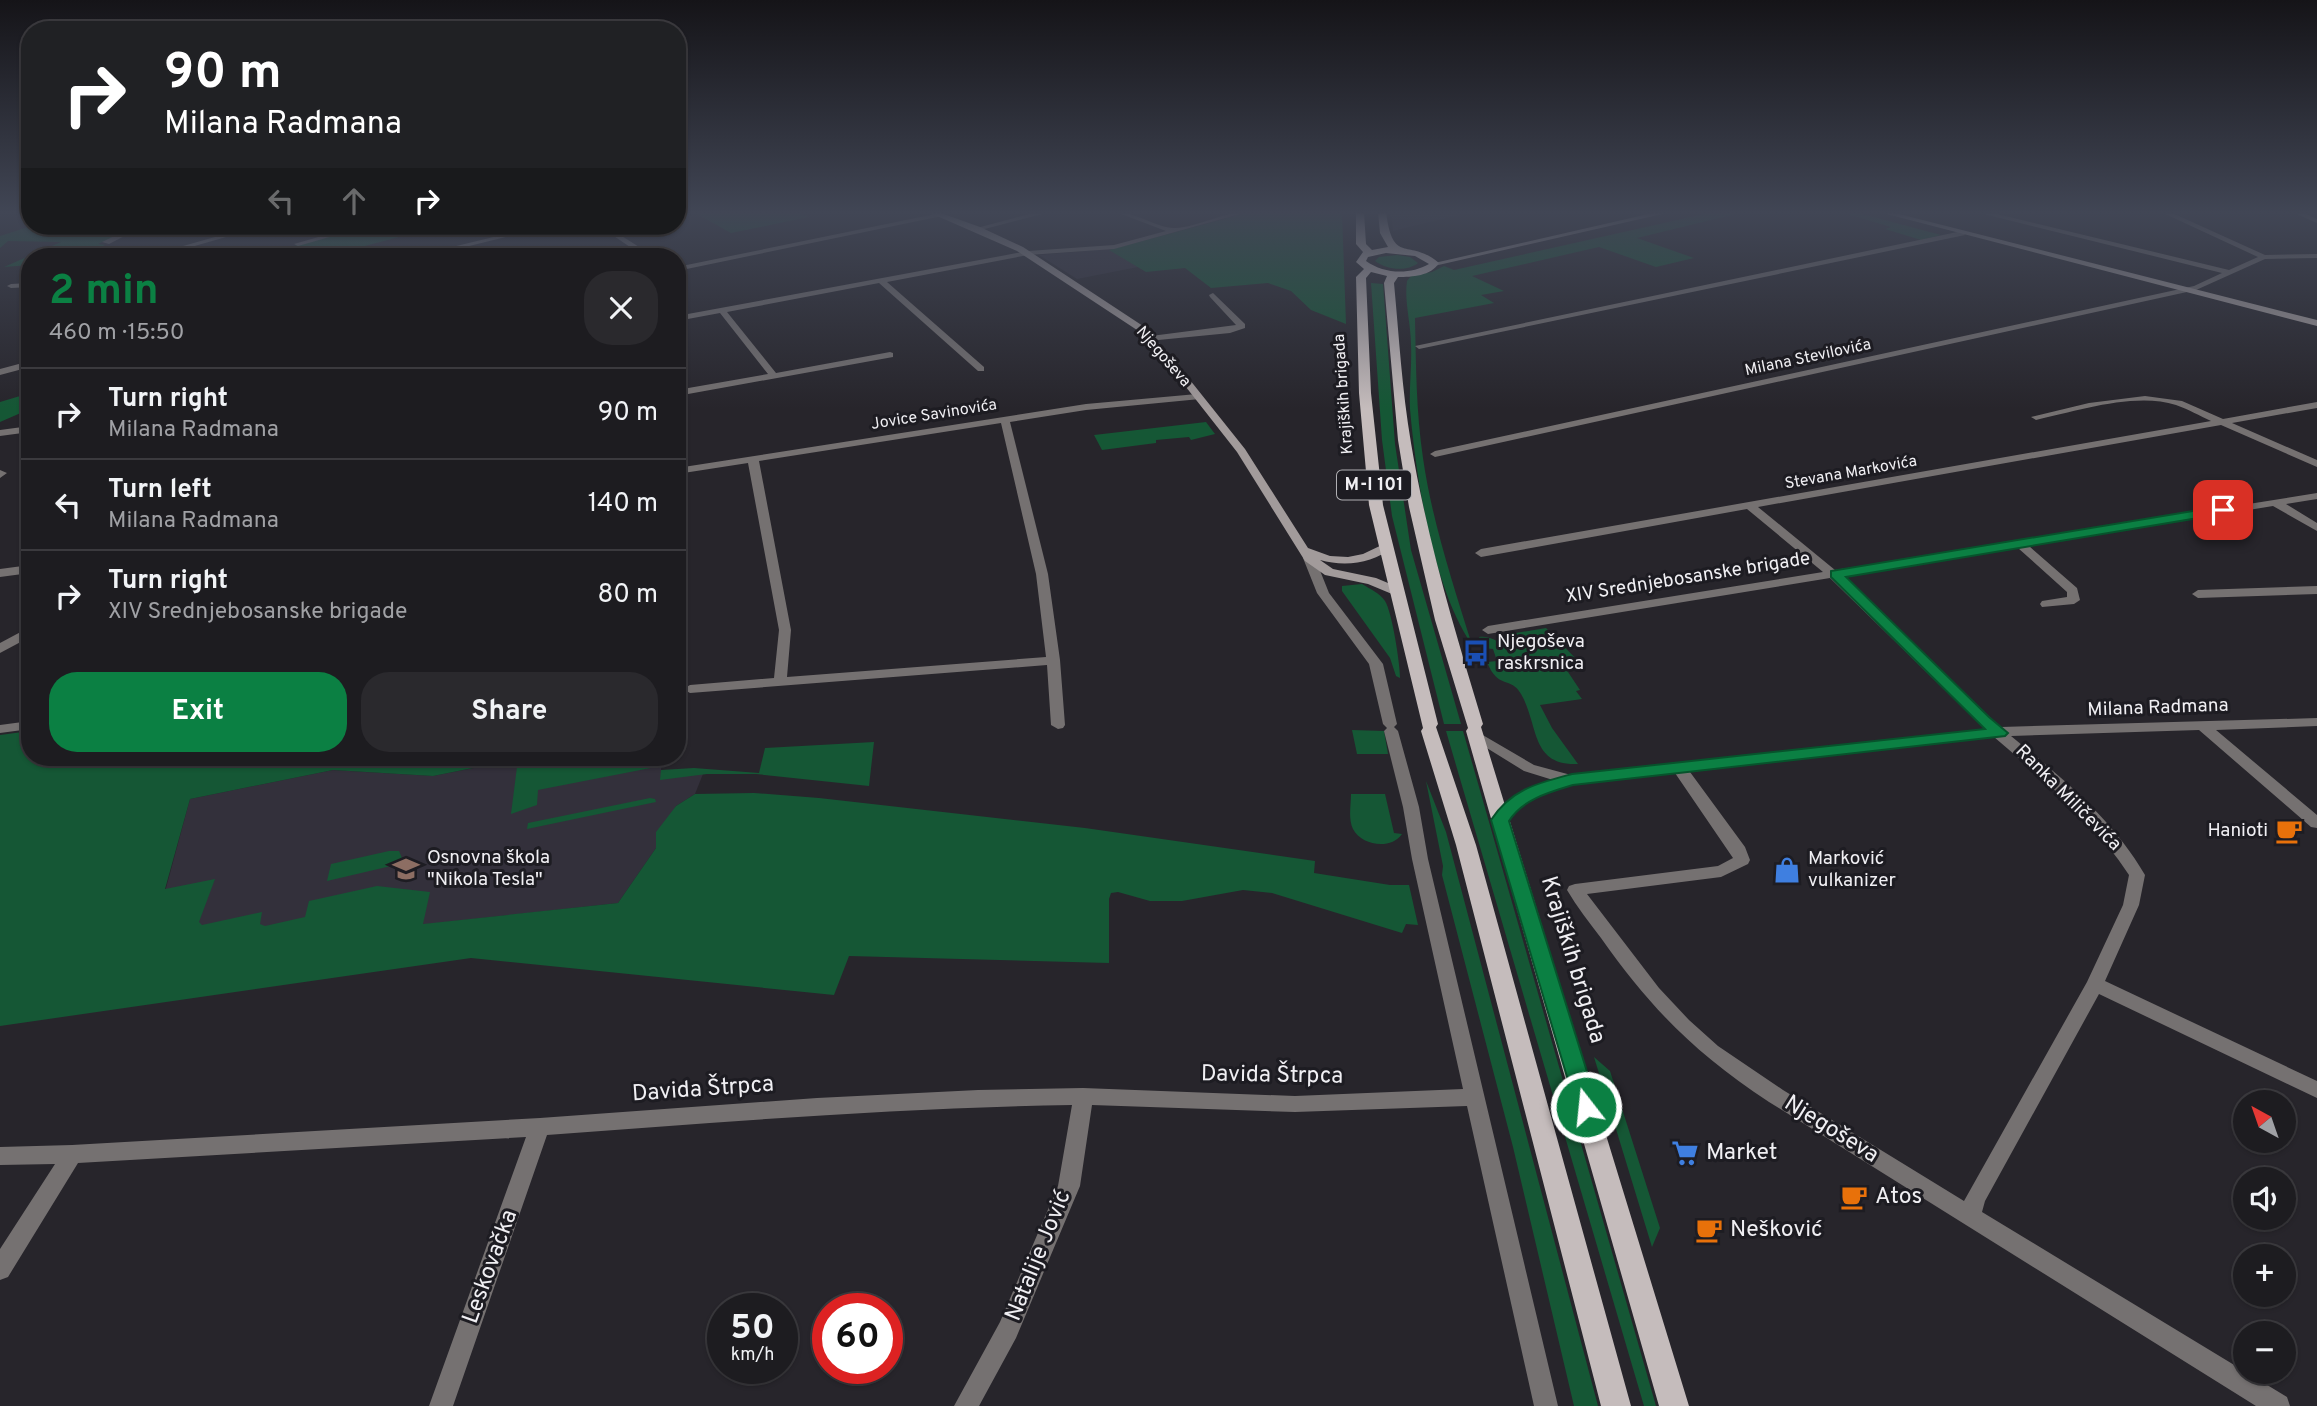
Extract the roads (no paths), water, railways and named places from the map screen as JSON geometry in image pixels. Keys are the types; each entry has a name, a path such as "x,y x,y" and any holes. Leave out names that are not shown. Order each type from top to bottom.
{"main road":[{"name":"Krajiških brigada","path":"1361,278 1365,380 1376,505 1429,727 1466,845 1616,1406"},
{"name":"Krajiških brigada","path":"1391,278 1404,440 1416,507 1437,595 1500,820 1674,1406"}],"street":[{"path":"686,318 899,278"},
{"name":"Njegoševa","path":"1066,278 1106,304 1151,339 1252,467 1306,551 1322,593 1376,664 1546,1406"},
{"path":"1419,346 1748,278"},
{"path":"2138,278 2317,323"},
{"name":"Milana Stevilovića","path":"1435,454 2187,290 2220,278"},
{"path":"881,281 981,369"},
{"path":"11,286 21,285"},
{"path":"1151,339 1230,330 1242,326 1213,295"},
{"path":"722,311 774,376"},
{"path":"686,391 890,355"},
{"path":"0,372 21,366"},
{"name":"Jovice Savinovića","path":"686,470 1005,420 1132,402 1197,397"},
{"path":"2036,417 2153,397 2179,402 2317,464"},
{"name":"Stevana Markovića","path":"1481,553 2317,405"},
{"path":"1005,420 1042,574 1058,725"},
{"path":"0,433 21,430"},
{"path":"753,459 785,630 779,682"},
{"name":"XIV Srednjebosanske brigade","path":"1488,629 2317,496"},
{"path":"2274,502 2317,528"},
{"path":"1751,507 1836,574 1983,720 2000,733"},
{"path":"2019,542 2073,591 2074,600 2046,604"},
{"path":"1306,551 1345,561 1362,559 1386,547"},
{"name":"Njegoševa","path":"1306,551 1329,572 1372,582 1396,591"},
{"path":"0,573 21,570"},
{"path":"2198,594 2317,590"},
{"path":"0,649 21,636"},
{"path":"690,689 1053,660"},
{"name":"Milana Radmana","path":"1500,820 1509,807 1524,796 1572,780 1922,739 2000,733 2317,722"},
{"path":"2202,725 2317,823"},
{"path":"0,729 21,726"},
{"name":"Milana Radmana","path":"1475,731 1529,768 1572,780"},
{"name":"Ranka Miličevića","path":"1969,1217 1976,1199 2095,984 2131,905 2137,875 2125,855 2098,823 2000,733"},
{"name":"Njegoševa","path":"1680,769 1739,851 1742,860 1721,871 1575,890 1641,980 1680,1023 1713,1053 1799,1111 2278,1406"},
{"path":"2095,984 2317,1090"},
{"name":"Davida Štrpca","path":"0,1156 540,1127 817,1106 1083,1096 1295,1104 1475,1097"},
{"name":"Natalije Jović","path":"966,1406 1008,1330 1069,1186 1083,1096"},
{"name":"Leskovačka","path":"441,1406 540,1127"},
{"path":"0,1269 72,1154"}],"place":[{"name":"Njegoševa raskrsnica","path":"1476,653"},
{"name":"Hanioti","path":"2289,831"},
{"name":"Osnovna škola \"Nikola Tesla\"","path":"406,869"},
{"name":"Marković vulkanizer","path":"1787,870"},
{"name":"Market","path":"1685,1153"},
{"name":"Atos","path":"1854,1197"},
{"name":"Nešković","path":"1709,1230"}]}
